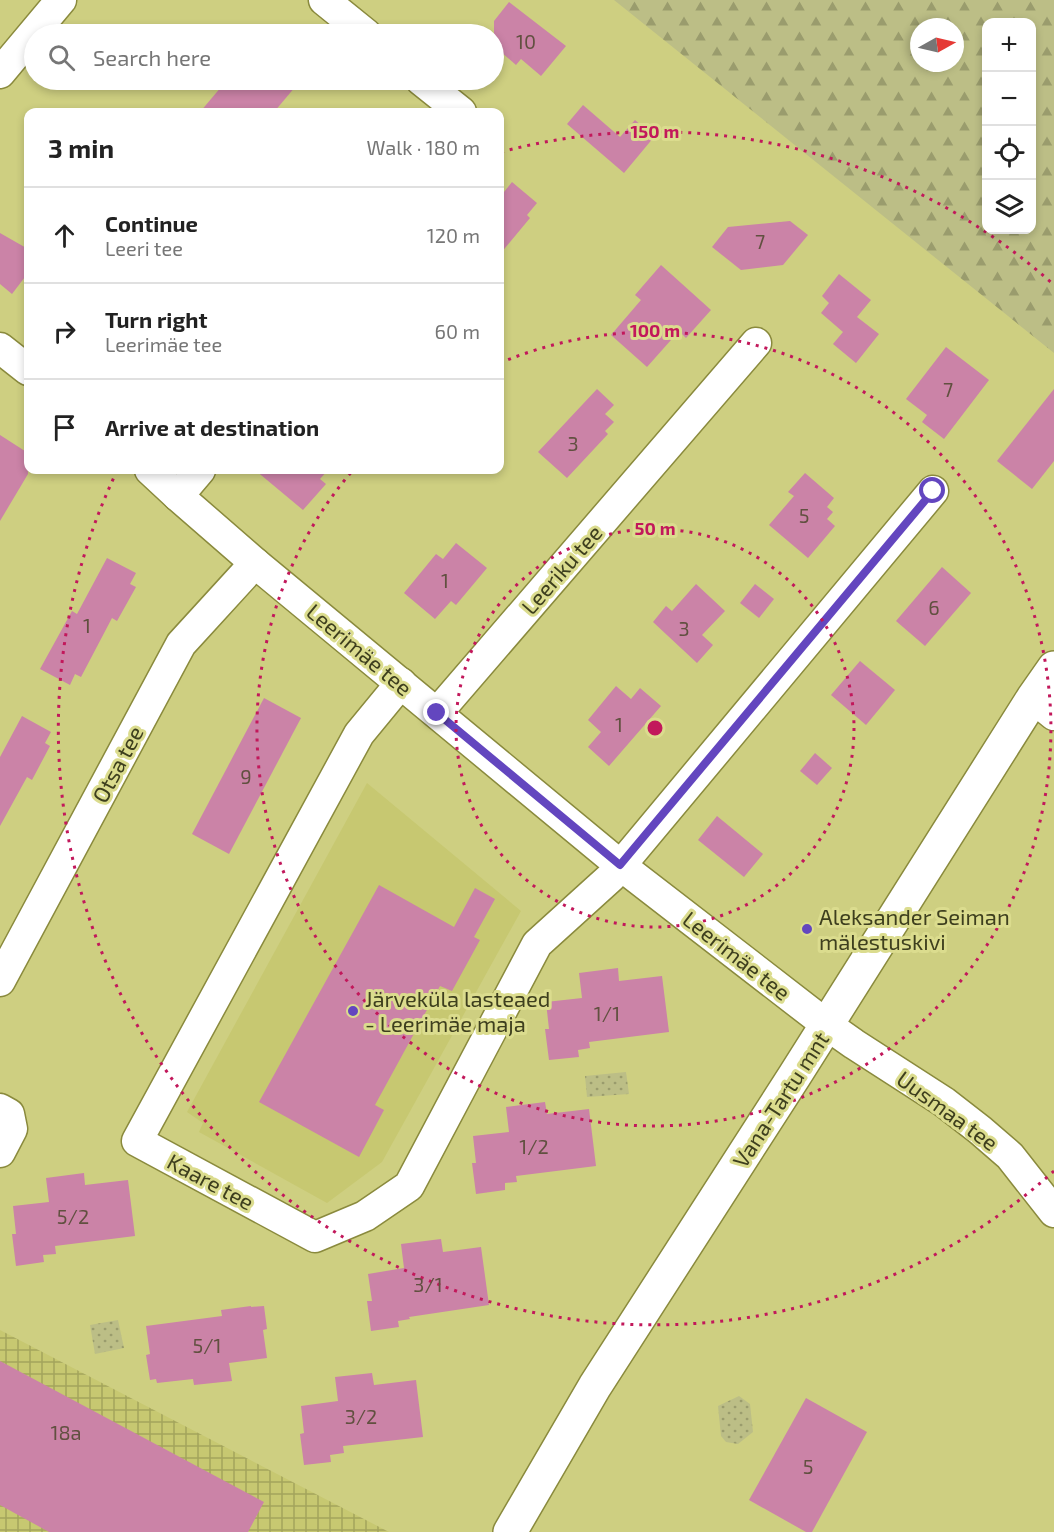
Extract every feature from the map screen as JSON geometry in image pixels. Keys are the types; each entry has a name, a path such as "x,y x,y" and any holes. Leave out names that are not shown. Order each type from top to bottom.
{"street":[{"path":"41,24 61,0"},
{"path":"324,0 354,24"},
{"path":"0,73 24,44"},
{"path":"434,90 456,108"},
{"name":"Leeriku tee","path":"437,713 756,343"},
{"path":"0,348 24,367"},
{"name":"Leerimäe tee","path":"154,474 255,563 620,865 827,1025"},
{"path":"178,496 197,474"},
{"path":"620,865 933,491"},
{"name":"Otsa tee","path":"0,981 182,644 255,563"},
{"name":"Vana-Tartu mnt","path":"510,1532 595,1386 827,1025 1043,707 1054,668"},
{"name":"Kaare tee","path":"401,683 358,734 137,1141 315,1237 365,1216 409,1186 537,944 611,878 620,865"},
{"name":"Uusmaa tee","path":"827,1025 944,1102 980,1130 1010,1156 1054,1212"},
{"path":"0,1109 9,1114 12,1129 0,1152"}],"shaded area":[{"name":"Järveküla lasteaed - Leerimäe maja","path":"367,783 521,911 382,1162 327,1203 199,1132 203,1123 187,1112"},
{"path":"0,1330 389,1532 0,1532"}],"green space":[{"path":"614,0 1054,0 1054,353"},
{"path":"626,1072 629,1094 587,1097 585,1076"},
{"path":"118,1320 124,1348 95,1354 90,1325"},
{"path":"739,1396 750,1404 753,1432 738,1444 726,1442 721,1436 718,1406"}],"building":[{"path":"509,2 566,46 541,76 521,59 516,65 504,55 504,24 494,24"},
{"path":"219,90 293,90 277,108 203,108"},
{"path":"583,105 620,137 635,120 654,137 624,173 567,124"},
{"path":"512,182 537,203 527,215 530,218 504,249 504,192"},
{"path":"790,221 808,235 783,265 741,270 712,247 728,227"},
{"path":"0,233 24,247 24,278 12,294 0,284"},
{"path":"661,265 711,310 686,338 679,331 647,367 611,335 641,300 635,295"},
{"path":"839,274 871,300 857,317 879,334 856,363 833,344 843,332 821,313 829,303 822,296"},
{"path":"946,347 989,380 944,439 922,422 927,415 906,399"},
{"path":"597,389 614,405 605,414 614,422 605,431 608,434 567,478 538,452"},
{"path":"1054,389 1054,461 1032,489 997,461"},
{"path":"0,435 24,450 24,474 28,474 0,521"},
{"path":"805,473 834,498 827,507 833,512 827,519 835,526 808,558 769,525 794,496 788,492"},
{"path":"260,474 324,474 320,479 326,484 303,510"},
{"path":"456,543 487,568 456,605 451,601 435,619 404,593 436,554 443,559"},
{"path":"107,558 136,573 130,584 136,587 117,621 112,618 81,677 75,674 70,685 40,669 72,611 77,614"},
{"path":"942,567 971,593 925,646 896,621"},
{"path":"696,584 725,611 702,635 713,645 697,663 653,622 666,606 672,611"},
{"path":"755,584 774,599 759,618 740,603"},
{"path":"860,661 895,690 866,725 831,695"},
{"path":"616,686 631,699 640,688 661,706 609,766 588,747 601,732 588,720"},
{"path":"264,698 301,718 229,854 192,834"},
{"path":"22,716 51,732 45,743 50,746 32,780 27,777 0,826 0,757"},
{"path":"815,753 832,768 817,785 800,771"},
{"path":"717,816 763,854 744,877 698,840"},
{"path":"379,885 454,927 475,888 495,899 474,937 480,940 452,991 440,986 375,1105 384,1110 359,1157 259,1102"},
{"path":"618,968 619,981 662,976 669,1032 589,1042 590,1048 578,1050 579,1057 549,1060 545,1029 549,1029 546,1002 582,998 579,973"},
{"path":"545,1102 547,1114 589,1109 596,1166 516,1176 517,1182 505,1183 505,1190 476,1194 472,1163 476,1163 473,1136 509,1132 506,1107"},
{"path":"84,1173 85,1185 128,1180 135,1236 55,1246 56,1254 43,1255 44,1262 16,1266 12,1234 16,1234 13,1206 49,1202 46,1178"},
{"path":"441,1239 443,1252 481,1247 489,1305 409,1317 410,1319 398,1321 399,1327 371,1331 367,1301 372,1301 368,1274 404,1268 401,1244"},
{"path":"264,1306 267,1329 263,1330 267,1358 229,1363 232,1381 194,1385 193,1379 157,1383 156,1379 150,1380 146,1355 150,1354 146,1326 222,1316 221,1310"},
{"path":"0,1361 264,1502 248,1532 49,1532 0,1505"},
{"path":"372,1373 374,1385 416,1380 423,1437 343,1446 344,1453 330,1455 331,1462 304,1465 300,1434 304,1433 301,1406 338,1401 335,1377"},
{"path":"806,1398 867,1432 812,1532 806,1532 749,1500"}],"place":[{"name":"Aleksander Seiman mälestuskivi","path":"807,929"},
{"name":"Järveküla lasteaed - Leerimäe maja","path":"353,1011"}],"route":[{"path":"437,713 620,865 933,491"}]}
